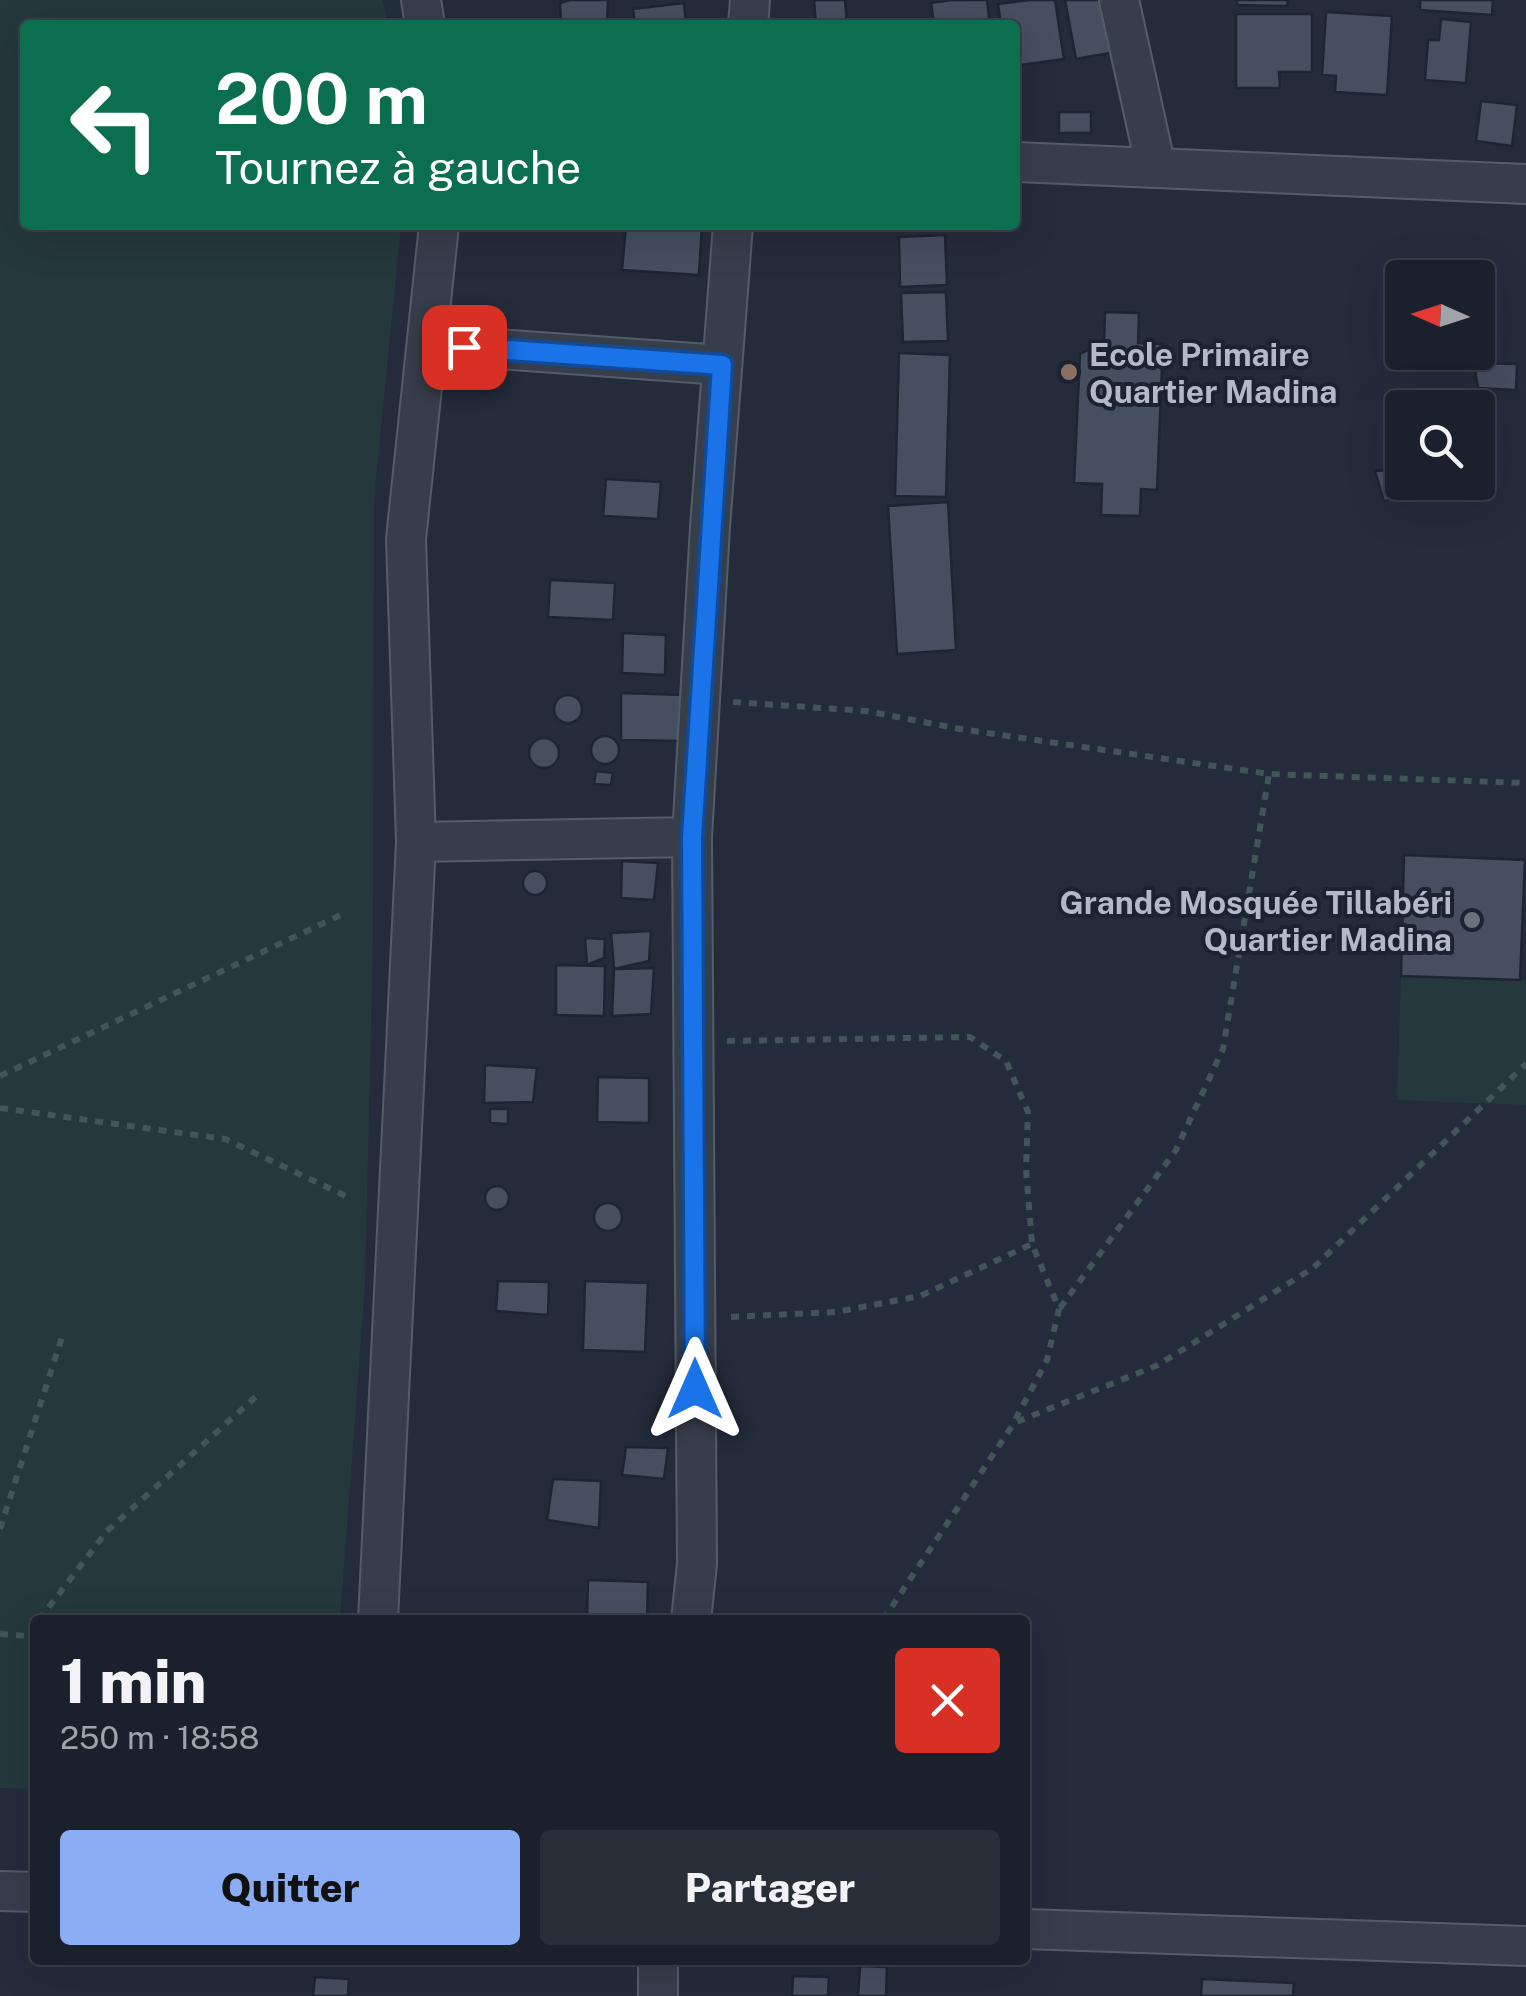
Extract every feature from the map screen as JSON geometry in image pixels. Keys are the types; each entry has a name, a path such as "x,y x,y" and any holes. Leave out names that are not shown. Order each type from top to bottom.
{"street":[{"path":"1119,0 1156,168"},
{"path":"1020,162 1526,184"},
{"path":"378,1615 416,842 406,539 439,230"},
{"path":"692,1615 697,1564 692,838 733,230"},
{"path":"426,344 722,365"},
{"path":"416,842 692,838"},
{"path":"0,1891 30,1892"},
{"path":"1030,1928 1526,1946"},
{"path":"658,1965 658,1996"}],"path":[{"path":"699,700 866,711 960,729 1269,774 1526,783"},
{"path":"886,1615 1014,1424 1047,1360 1060,1310 1176,1150 1223,1049 1269,774"},
{"path":"0,1076 347,912"},
{"path":"693,1042 970,1037 1006,1061 1028,1112 1026,1169 1032,1244 1060,1310"},
{"path":"1014,1424 1158,1364 1313,1268 1526,1064"},
{"path":"0,1108 225,1139 348,1197"},
{"path":"695,1319 836,1312 920,1296 1032,1244"},
{"path":"0,1529 63,1334"},
{"path":"42,1615 107,1531 260,1394"},
{"path":"0,1634 26,1636 30,1631"}],"green space":[{"path":"0,0 383,0 386,20 20,20 20,230 401,230 374,499 373,942 365,1284 340,1615 30,1615 30,1789 0,1788"},
{"path":"1401,976 1526,980 1526,1105 1397,1100"}],"building":[{"path":"608,0 607,20 561,20 560,3"},
{"path":"814,0 845,0 847,20 816,20"},
{"path":"987,0 989,20 933,20 931,3"},
{"path":"1055,0 1064,59 1020,65 1020,20 1000,20 998,4"},
{"path":"1065,0 1111,0 1121,51 1076,59"},
{"path":"1237,0 1288,0 1287,6 1237,5"},
{"path":"1420,0 1493,0 1492,15 1420,10"},
{"path":"684,3 686,20 634,20 633,9"},
{"path":"1326,12 1392,16 1387,95 1335,92 1336,76 1322,75"},
{"path":"1236,14 1312,14 1312,72 1279,72 1280,88 1236,88"},
{"path":"1441,19 1471,22 1466,83 1425,80 1428,40 1439,40"},
{"path":"1481,101 1517,105 1512,146 1476,141"},
{"path":"1059,112 1091,112 1091,133 1059,133"},
{"path":"626,230 702,230 699,275 622,270"},
{"path":"945,235 947,285 900,287 899,237"},
{"path":"946,292 948,341 903,342 901,293"},
{"path":"1105,312 1139,313 1138,343 1163,344 1157,490 1141,489 1140,516 1101,515 1102,484 1074,483 1080,354 1104,342"},
{"path":"899,353 950,355 946,497 895,496"},
{"path":"1495,363 1517,364 1516,390 1478,388 1475,370 1495,370"},
{"path":"1385,470 1385,500 1389,500 1384,501 1375,471"},
{"path":"606,479 661,482 658,519 603,516"},
{"path":"948,502 956,650 897,654 888,506"},
{"path":"550,580 615,583 613,620 548,617"},
{"path":"623,633 666,635 665,675 622,673"},
{"path":"621,693 684,695 684,741 621,740"},
{"path":"568,695 578,699 582,709 578,719 568,723 558,719 554,709 558,699"},
{"path":"605,736 615,740 619,750 615,760 605,764 595,760 591,750 595,740"},
{"path":"544,738 555,742 559,753 555,764 544,768 533,764 529,753 533,742"},
{"path":"596,771 613,773 611,785 594,784"},
{"path":"1404,855 1525,860 1520,980 1401,976"},
{"path":"622,861 658,863 654,900 621,898"},
{"path":"535,871 547,883 535,895 523,883"},
{"path":"651,931 649,961 614,969 611,933"},
{"path":"585,938 605,939 604,958 587,965"},
{"path":"556,965 605,966 604,1016 556,1015"},
{"path":"654,968 651,1014 612,1016 614,969"},
{"path":"485,1065 537,1068 533,1102 484,1103"},
{"path":"598,1077 649,1078 649,1123 597,1122"},
{"path":"490,1109 508,1109 508,1124 490,1123"},
{"path":"497,1186 509,1198 497,1210 485,1198"},
{"path":"608,1203 618,1207 622,1217 618,1227 608,1231 598,1227 594,1217 598,1207"},
{"path":"498,1281 549,1282 548,1315 496,1311"},
{"path":"585,1281 648,1283 645,1352 583,1350"},
{"path":"626,1447 668,1448 664,1479 622,1475"},
{"path":"553,1479 601,1481 599,1528 547,1520"},
{"path":"588,1580 648,1582 647,1615 587,1615"},
{"path":"860,1966 887,1967 886,1996 858,1996"},
{"path":"793,1976 829,1977 828,1996 792,1996"},
{"path":"315,1977 349,1979 348,1996 313,1996"},
{"path":"1202,1979 1294,1983 1293,1996 1201,1996"}],"place":[{"name":"Ecole Primaire Quartier Madina","path":"1069,372"},
{"name":"Grande Mosquée Tillabéri Quartier Madina","path":"1472,920"}],"route":[{"path":"464,347 722,365 692,838 695,1389"}]}
